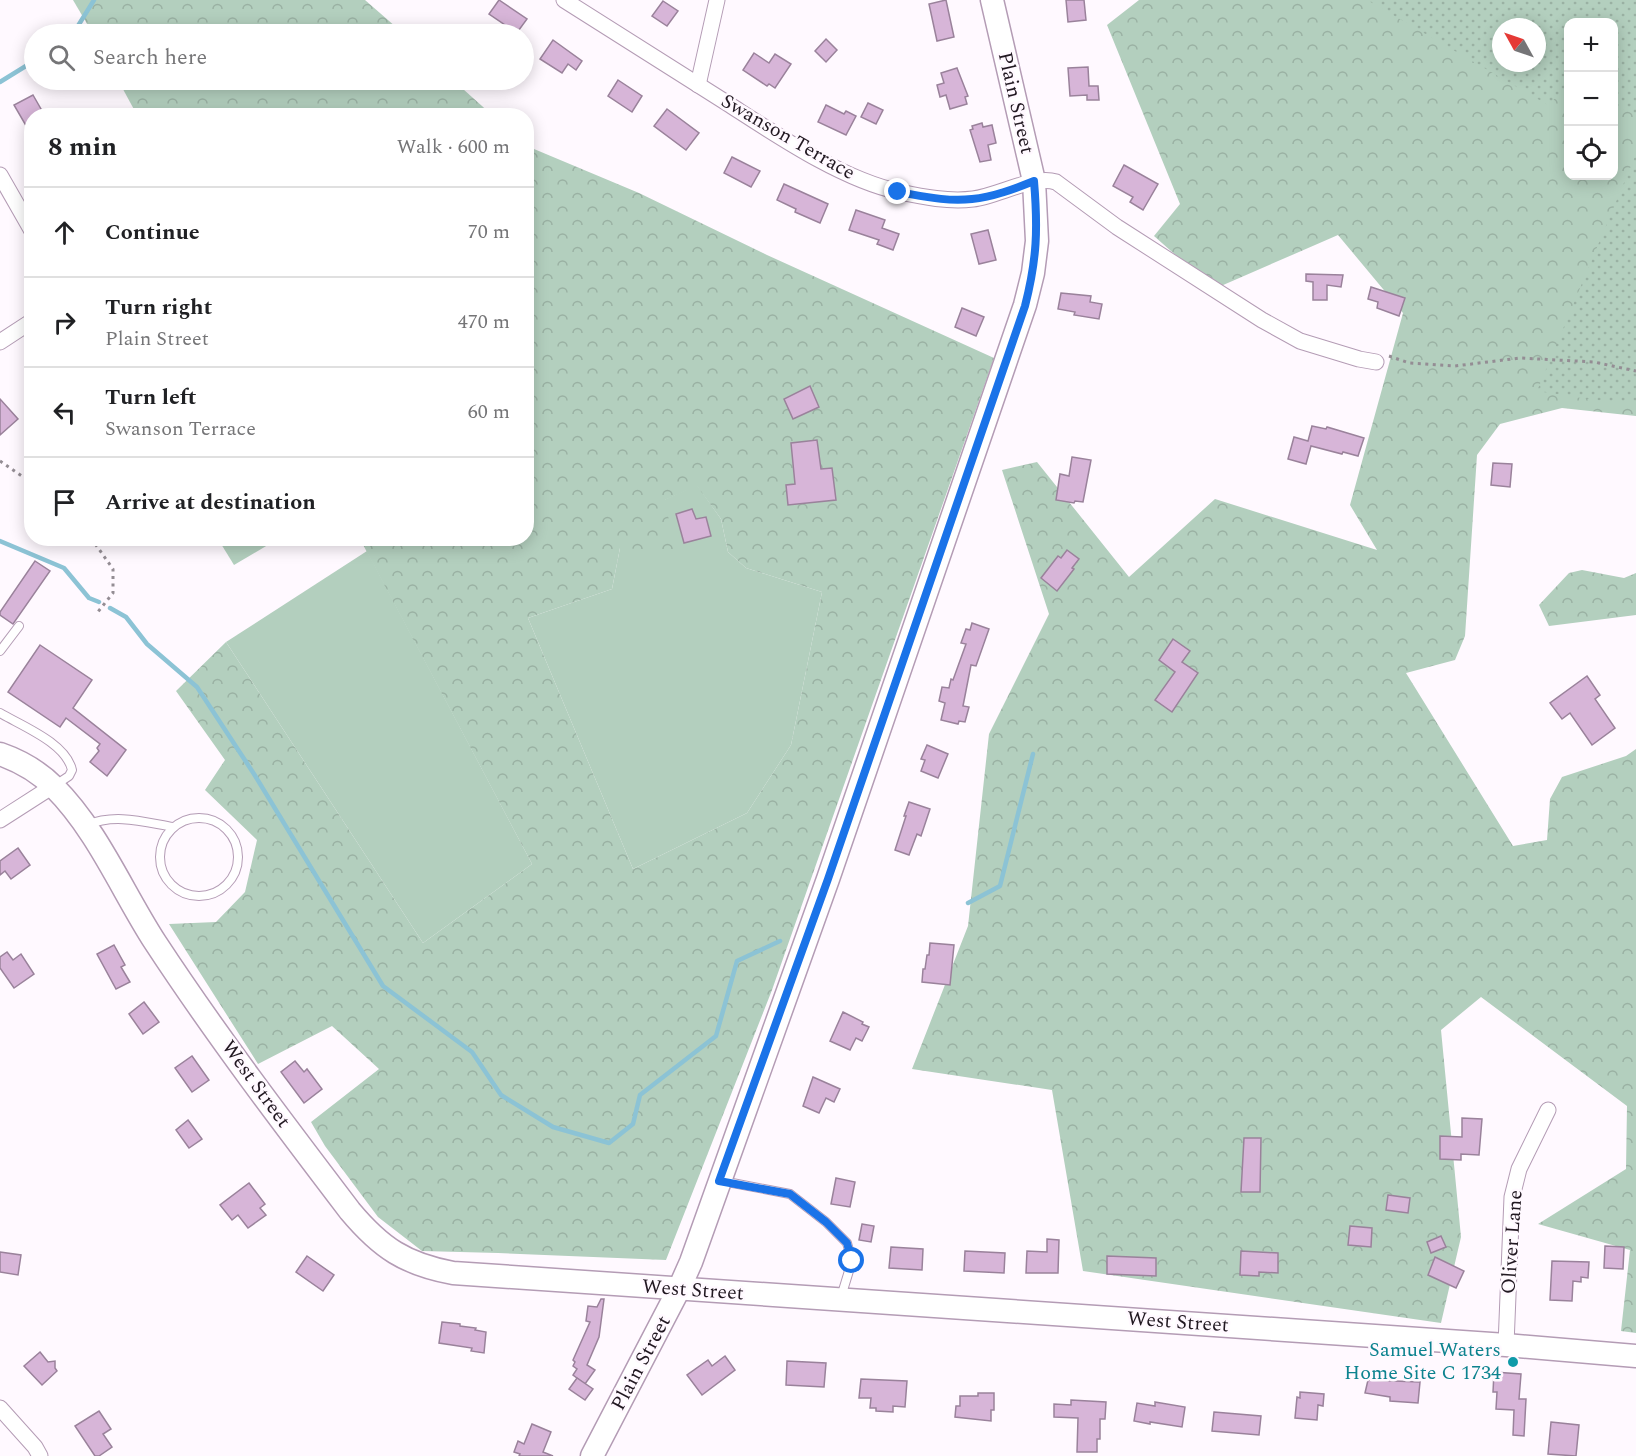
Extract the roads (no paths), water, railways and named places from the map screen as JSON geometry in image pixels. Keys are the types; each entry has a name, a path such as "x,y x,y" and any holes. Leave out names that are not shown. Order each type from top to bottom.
{"street":[{"name":"Swanson Terrace","path":"564,0 796,147 857,178 898,192 971,200 1034,181"},
{"path":"698,86 717,0"},
{"name":"Plain Street","path":"592,1456 691,1262 828,879 1025,306 1034,273 1037,241 1034,181 992,0"},
{"path":"0,175 24,217"},
{"path":"1034,181 1051,180 1061,184 1117,226 1263,320 1300,341 1376,362"},
{"path":"0,342 24,326"},
{"name":"West Street","path":"0,754 33,770 53,786 85,826 155,942 236,1057 350,1211 368,1233 384,1246 400,1257 418,1264 453,1273 1506,1345 1636,1356"},
{"path":"0,820 53,786"},
{"name":"Oliver Lane","path":"1506,1345 1512,1197 1519,1169 1548,1110"},
{"path":"0,1407 35,1447 40,1456"}],"lane":[{"path":"0,651 19,626"},
{"path":"0,714 58,747 66,755 72,770 63,782 53,786"},
{"path":"85,826 100,819 118,818 173,827 190,819 208,819 220,824 235,842 238,854 231,880 221,889 208,895 195,896 182,892 171,884 163,873 160,860 163,842 173,827"},
{"path":"719,1181 790,1194 826,1222 847,1243 852,1261 841,1299"}],"waterway":[{"path":"79,24 94,0"},
{"path":"0,82 24,67"},
{"path":"0,541 64,568 89,598 99,602"},
{"path":"110,608 126,617 147,644 197,687 254,774 383,986 472,1052 501,1095 553,1127 609,1143 633,1124 640,1095 716,1036 737,961 780,941"},
{"path":"968,903 1000,886 1033,754"}],"place":[{"name":"Samuel Waters Home Site C 1734","path":"1513,1362"}]}
